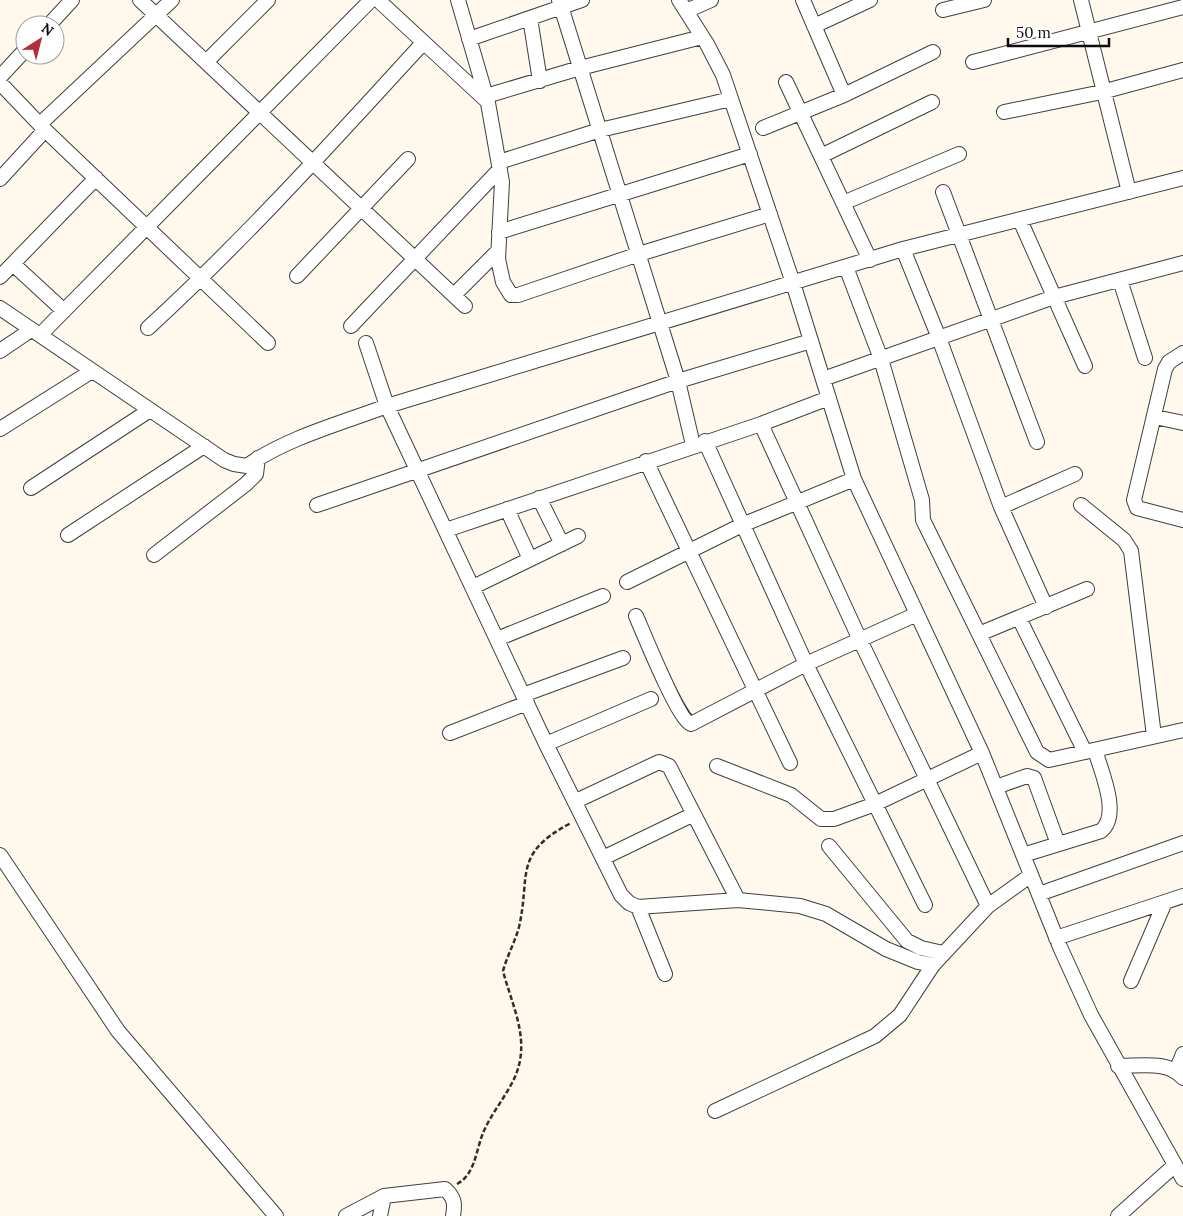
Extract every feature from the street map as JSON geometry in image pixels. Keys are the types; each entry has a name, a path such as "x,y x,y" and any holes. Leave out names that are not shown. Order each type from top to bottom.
{"street":[{"path":"58,15 72,0"},
{"path":"140,0 465,306"},
{"path":"0,179 42,127 172,0"},
{"path":"206,62 268,0"},
{"path":"0,351 36,332 64,311 371,0"},
{"path":"378,0 487,100"},
{"path":"458,0 487,100 499,166 502,209 498,251 503,282 511,295 518,295 639,254 770,214"},
{"path":"469,39 530,18 560,4 582,0"},
{"path":"711,0 682,6 723,75 793,283 854,479 982,753 1056,938 1090,1015 1183,1179"},
{"path":"803,0 844,95"},
{"path":"814,26 870,0"},
{"path":"943,10 984,0"},
{"path":"1081,0 1102,92 1129,192"},
{"path":"560,4 699,443 742,525 806,664 924,905"},
{"path":"973,62 1183,7"},
{"path":"530,18 540,81"},
{"path":"487,100 580,68 702,37"},
{"path":"148,328 201,279 314,163 423,43"},
{"path":"763,128 844,95 933,52"},
{"path":"0,77 15,61"},
{"path":"1004,112 1102,92 1183,70"},
{"path":"786,82 870,260"},
{"path":"0,83 42,127 268,343"},
{"path":"351,326 499,166 600,130 731,99"},
{"path":"821,156 932,102"},
{"path":"499,232 750,154"},
{"path":"843,203 959,154"},
{"path":"297,276 408,159"},
{"path":"0,277 96,178"},
{"path":"0,308 204,446 234,464 247,466 258,458 317,432 387,406 903,249 1183,178"},
{"path":"944,192 1037,442"},
{"path":"1020,220 1085,366"},
{"path":"903,249 940,338 1001,507 1046,607"},
{"path":"454,295 498,251"},
{"path":"13,264 64,311"},
{"path":"823,379 1054,297 1183,264"},
{"path":"846,267 881,358 922,500 923,520 1037,752 1049,760 1183,730"},
{"path":"1120,280 1146,358"},
{"path":"317,505 678,380 811,340"},
{"path":"366,343 387,406 546,744 576,801 621,895 629,903 638,907 738,900 800,906 826,914 886,949 918,962 933,965"},
{"path":"1183,353 1169,362 1165,368 1134,500 1137,508 1145,512 1183,520"},
{"path":"0,429 92,370"},
{"path":"446,530 699,443 761,424 829,398"},
{"path":"31,488 150,410"},
{"path":"1155,417 1183,423"},
{"path":"761,424 860,640 988,906"},
{"path":"68,535 204,446"},
{"path":"154,555 246,484 256,474 258,458"},
{"path":"646,461 790,763"},
{"path":"1001,507 1075,474"},
{"path":"628,582 742,525 854,479"},
{"path":"540,498 562,544"},
{"path":"1081,505 1124,540 1131,551 1154,736"},
{"path":"507,508 530,559"},
{"path":"473,587 578,536"},
{"path":"979,634 1087,589"},
{"path":"497,639 603,596"},
{"path":"636,616 669,690 687,724 702,719 806,664 917,614"},
{"path":"1019,618 1090,751 1111,808 1110,821 1101,831 1023,854"},
{"path":"450,733 623,658"},
{"path":"546,744 651,699"},
{"path":"718,766 791,795 821,819 834,819 875,804 982,753"},
{"path":"576,801 658,762 669,766 738,900"},
{"path":"996,787 1027,776 1034,778 1058,844"},
{"path":"603,858 694,814"},
{"path":"1038,894 1183,842"},
{"path":"829,846 908,941 921,948 943,953"},
{"path":"0,855 118,1031 276,1216"},
{"path":"715,1112 875,1036 900,1015 933,965 988,906 1031,875"},
{"path":"1056,938 1183,896"},
{"path":"1131,981 1166,902"},
{"path":"638,907 665,974"},
{"path":"1118,1066 1160,1066 1180,1074 1183,1054"},
{"path":"1118,1216 1175,1165"},
{"path":"346,1216 384,1196 445,1190 453,1196 455,1205 453,1216"},
{"path":"380,1216 384,1196"}],"path":[{"path":"445,1190 461,1182 470,1171 483,1133 513,1082 519,1064 520,1025 516,1005 503,971 519,928 526,867 544,839 583,816"}]}
